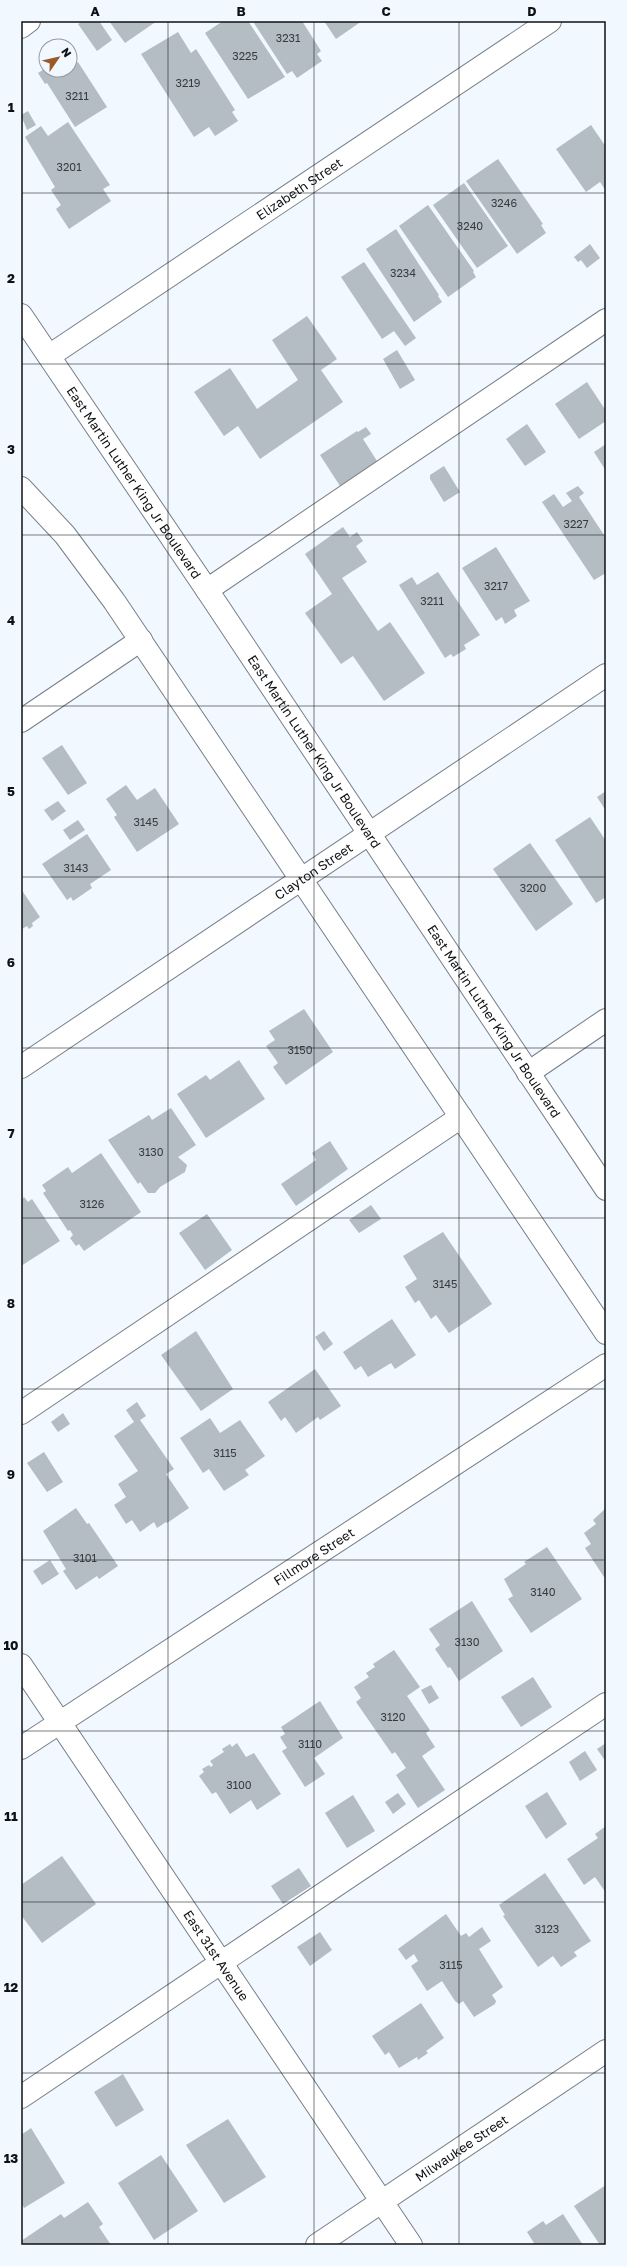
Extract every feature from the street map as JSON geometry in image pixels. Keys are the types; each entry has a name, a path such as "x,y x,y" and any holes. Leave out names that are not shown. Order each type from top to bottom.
{"street":[{"path":"21,26 29,21"},
{"name":"Elizabeth Street","path":"49,356 550,21"},
{"name":"East Martin Luther King Jr Boulevard","path":"21,315 207,590 606,1189"},
{"path":"207,590 606,320"},
{"path":"21,488 79,552 141,640 606,1333"},
{"path":"21,721 141,640"},
{"name":"Clayton Street","path":"21,1067 606,675"},
{"path":"528,1073 606,1020"},
{"path":"21,1413 461,1117"},
{"name":"Fillmore Street","path":"21,1748 59,1721 606,1365"},
{"name":"East 31st Avenue","path":"21,1665 411,2245"},
{"path":"21,2097 606,1704"},
{"name":"Milwaukee Street","path":"317,2245 606,2051"}],"building":[{"path":"83,21 99,21 112,40 97,51 78,24"},
{"path":"109,21 157,21 125,43"},
{"path":"223,21 248,21 285,77 248,99 205,33"},
{"path":"257,21 302,21 321,51 317,54 322,61 297,78 292,71 287,74 254,23"},
{"path":"324,21 362,21 336,39"},
{"path":"178,32 191,53 196,49 235,110 232,112 238,121 215,136 209,127 194,137 141,54"},
{"path":"78,62 107,107 75,127 47,83 45,84 41,78 78,78"},
{"path":"28,111 36,125 27,130 21,115"},
{"path":"68,122 110,185 103,189 111,201 69,229 56,209 61,205 51,190 55,187 25,137 41,126 48,136"},
{"path":"591,125 606,147 606,191 600,182 586,192 556,149"},
{"path":"498,159 543,224 541,225 546,233 517,254 466,181"},
{"path":"464,183 508,246 477,268 433,205"},
{"path":"428,205 474,271 473,272 476,277 448,297 399,226"},
{"path":"396,229 442,302 414,322 366,249"},
{"path":"590,244 600,258 587,268 581,260 578,262 574,257"},
{"path":"364,262 416,338 405,346 394,331 382,339 341,277"},
{"path":"307,316 337,359 321,370 343,402 260,459 238,426 224,436 194,392 230,368 257,409 298,380 272,340"},
{"path":"397,350 415,380 400,389 383,359"},
{"path":"587,382 606,411 606,421 579,439 555,404"},
{"path":"527,424 546,452 525,466 506,439"},
{"path":"366,427 371,434 363,439 377,461 340,486 320,455 357,431 358,432"},
{"path":"606,444 606,471 594,452"},
{"path":"444,466 460,492 444,502 430,479 430,475"},
{"path":"578,486 584,493 579,497 606,538 606,573 594,580 542,502 554,494 563,507 572,501 566,493"},
{"path":"343,527 350,537 357,532 363,541 356,546 367,562 342,578 378,631 390,622 425,673 384,701 353,656 341,664 305,613 332,594 305,554"},
{"path":"496,547 530,601 514,610 517,616 505,624 502,617 496,621 462,568"},
{"path":"438,572 480,635 464,645 466,649 453,657 451,654 445,658 399,585 412,577 417,585"},
{"path":"62,745 87,783 68,795 42,758"},
{"path":"126,785 137,800 155,788 179,824 137,852 114,817 117,815 106,799"},
{"path":"606,791 606,811 597,797"},
{"path":"58,801 66,811 52,821 44,810"},
{"path":"590,817 606,841 606,897 596,903 555,840"},
{"path":"78,820 85,830 70,840 63,830"},
{"path":"87,834 111,870 90,884 92,888 73,901 71,897 67,900 42,864"},
{"path":"530,843 573,904 536,931 493,869"},
{"path":"21,889 40,917 32,923 33,926 29,929 27,926 22,929 23,931 21,932"},
{"path":"304,1009 333,1052 286,1085 273,1067 278,1063 266,1046 275,1040 269,1031"},
{"path":"239,1060 265,1099 206,1138 177,1094 206,1075 210,1080"},
{"path":"171,1108 196,1145 178,1157 187,1165 185,1172 160,1187 155,1193 148,1193 140,1182 138,1184 108,1140 149,1115 152,1120"},
{"path":"330,1141 348,1169 296,1206 281,1184 316,1160 312,1153"},
{"path":"101,1153 141,1212 84,1251 79,1244 76,1246 70,1238 73,1235 70,1230 68,1231 43,1193 46,1191 42,1185 68,1167 72,1173"},
{"path":"24,1197 28,1202 32,1199 60,1241 21,1266 21,1200"},
{"path":"371,1205 381,1219 359,1233 349,1220"},
{"path":"207,1214 232,1250 205,1270 179,1233"},
{"path":"443,1232 492,1304 449,1333 436,1315 431,1319 419,1300 415,1303 405,1287 417,1279 403,1256"},
{"path":"392,1319 416,1355 395,1369 391,1363 368,1377 361,1366 355,1370 343,1352"},
{"path":"196,1331 233,1389 201,1411 161,1355"},
{"path":"324,1331 333,1344 324,1351 315,1337"},
{"path":"315,1369 341,1406 320,1420 318,1417 296,1433 285,1417 281,1421 268,1402"},
{"path":"137,1402 146,1416 140,1420 174,1469 166,1474 189,1508 157,1528 154,1522 140,1532 132,1520 126,1524 114,1505 126,1497 118,1484 138,1471 114,1436 134,1422 126,1410"},
{"path":"63,1413 70,1424 58,1432 51,1422"},
{"path":"210,1418 220,1433 240,1420 265,1456 245,1470 249,1475 224,1491 209,1469 203,1473 180,1438"},
{"path":"44,1452 63,1482 47,1492 27,1463"},
{"path":"76,1508 87,1524 89,1523 118,1566 99,1579 97,1576 76,1590 63,1571 66,1569 43,1531"},
{"path":"606,1508 606,1575 604,1577 585,1548 591,1544 584,1533 596,1524 593,1520"},
{"path":"547,1547 582,1599 531,1633 508,1599 513,1596 504,1579 526,1564 524,1562"},
{"path":"50,1560 59,1574 42,1585 33,1571"},
{"path":"472,1601 503,1651 459,1681 435,1649 440,1645 429,1629"},
{"path":"394,1650 420,1687 407,1696 430,1730 426,1733 435,1747 422,1756 445,1790 418,1808 396,1775 406,1768 395,1752 392,1754 356,1702 361,1698 354,1687 369,1677 366,1673 375,1667 373,1664"},
{"path":"533,1677 552,1707 521,1727 501,1697"},
{"path":"431,1685 439,1698 429,1704 421,1690"},
{"path":"320,1701 343,1738 314,1758 325,1774 305,1787 282,1751 287,1748 280,1737 285,1734 281,1727"},
{"path":"237,1743 246,1757 254,1753 281,1794 257,1810 251,1800 230,1814 216,1792 212,1794 199,1776 204,1772 202,1769 209,1765 211,1767 213,1765 210,1761 224,1752 222,1749 230,1744 232,1747"},
{"path":"606,1743 606,1762 597,1749"},
{"path":"585,1751 597,1770 580,1781 569,1762"},
{"path":"547,1792 567,1824 546,1839 525,1806"},
{"path":"398,1793 406,1804 393,1814 385,1802"},
{"path":"353,1795 375,1831 347,1848 325,1813"},
{"path":"606,1826 606,1893 595,1877 584,1885 567,1859 598,1838 595,1834"},
{"path":"62,1856 96,1904 42,1943 21,1915 21,1885"},
{"path":"299,1868 311,1886 283,1904 271,1886"},
{"path":"545,1873 591,1941 574,1952 577,1956 561,1967 553,1956 538,1967 503,1916 505,1915 499,1905"},
{"path":"446,1914 461,1936 466,1933 469,1937 482,1927 491,1941 479,1949 503,1987 492,1995 496,2001 495,2004 474,2017 463,2001 459,2004 455,2001 442,1981 427,1991 411,1966 418,1961 414,1954 406,1960 398,1949"},
{"path":"320,1932 332,1950 310,1966 297,1947"},
{"path":"421,2003 444,2038 426,2051 428,2053 418,2060 417,2057 399,2068 389,2052 385,2055 372,2036"},
{"path":"123,2074 144,2110 116,2127 94,2092"},
{"path":"228,2119 266,2177 224,2203 186,2145"},
{"path":"31,2128 65,2183 24,2208 21,2202 21,2135"},
{"path":"161,2155 198,2211 154,2240 118,2183"},
{"path":"606,2185 606,2245 600,2245 574,2206"},
{"path":"88,2202 103,2224 99,2227 111,2245 21,2244 21,2241 61,2214 64,2218"},
{"path":"563,2214 583,2245 531,2245 534,2243 527,2232 543,2221 546,2225"}]}
